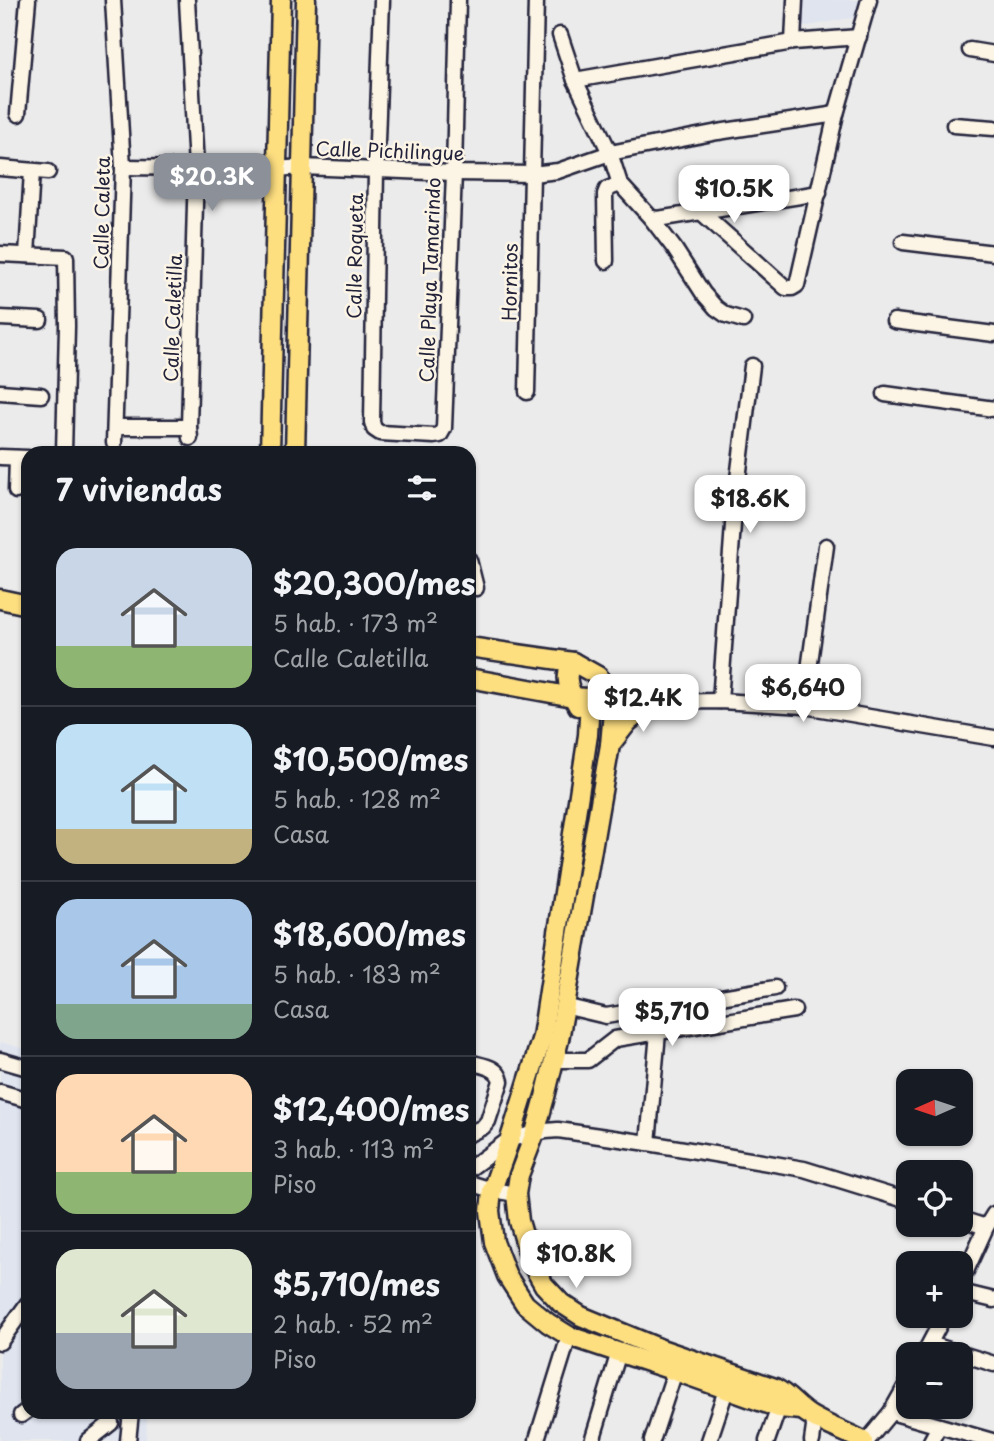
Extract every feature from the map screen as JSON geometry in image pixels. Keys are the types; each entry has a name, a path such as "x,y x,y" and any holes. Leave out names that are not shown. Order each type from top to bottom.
{"main road":[{"path":"270,446 281,0"},
{"path":"295,446 306,0"},
{"path":"0,599 21,604"},
{"path":"476,648 573,662 598,676 614,700 610,745 572,966 550,1039 492,1190 490,1211 494,1242 507,1276 525,1304 569,1336 726,1390 782,1400 865,1441"},
{"path":"557,1010 553,960 588,735 582,698 567,676 568,668 573,662"},
{"path":"476,679 582,698 614,700"},
{"path":"610,745 628,722 653,702"},
{"path":"553,960 572,966"},
{"path":"550,1039 554,1060 535,1133 519,1175 516,1194 519,1221 531,1262 544,1285 561,1303 581,1317 775,1388 782,1400"}],"street":[{"path":"18,114 28,0"},
{"name":"Calle Caleta","path":"113,0 123,167 114,443"},
{"name":"Calle Caletilla","path":"115,427 189,433 196,167 187,0"},
{"name":"Calle Roqueta","path":"382,0 372,422 374,429 380,433 440,435"},
{"name":"Calle Playa Tamarindo","path":"440,435 444,428 458,0"},
{"name":"Hornitos","path":"527,392 536,0"},
{"path":"793,42 795,0"},
{"path":"701,212 786,288 797,285 836,114 869,0"},
{"path":"560,35 575,80 610,153 620,184 651,218 716,308 726,315 743,320"},
{"path":"575,80 793,42 859,37"},
{"path":"970,50 994,54"},
{"name":"Calle Pichilingue","path":"123,167 302,167 532,174 558,171 610,153 718,132 836,114"},
{"path":"954,125 994,128"},
{"path":"0,168 48,172"},
{"path":"27,255 32,172"},
{"path":"606,261 605,194 607,188 620,184"},
{"path":"651,218 819,193"},
{"path":"903,242 994,253"},
{"path":"0,254 66,257 64,446"},
{"path":"0,318 40,320"},
{"path":"894,321 994,334"},
{"path":"720,701 734,511 752,366"},
{"path":"0,392 41,395"},
{"path":"885,394 994,409"},
{"path":"0,457 21,458"},
{"path":"16,491 21,467"},
{"path":"803,706 825,546"},
{"path":"614,700 720,701 803,706 994,738"},
{"path":"557,1010 606,1016 775,988"},
{"path":"554,1060 588,1060 615,1039 794,1010"},
{"path":"648,1143 658,1033"},
{"path":"0,1060 21,1066"},
{"path":"476,1064 496,1070 501,1081 488,1121 476,1125"},
{"path":"0,1091 21,1098"},
{"path":"476,1164 510,1139 558,1130 804,1169 896,1197"},
{"path":"476,1185 516,1194"},
{"path":"973,1256 994,1214"},
{"path":"973,1223 986,1227"},
{"path":"973,1295 994,1300"},
{"path":"0,1342 21,1313"},
{"path":"537,1439 569,1336"},
{"path":"592,1441 619,1352"},
{"path":"973,1359 994,1364"},
{"path":"652,1441 675,1371"},
{"path":"709,1441 726,1390"},
{"path":"767,1441 782,1400"},
{"path":"865,1441 880,1427 896,1403"},
{"path":"891,1412 992,1441"},
{"path":"807,1414 814,1427 812,1441"},
{"path":"128,1441 130,1419"},
{"path":"88,1441 111,1423"},
{"path":"931,1441 939,1426"}],"shaded area":[{"path":"804,0 861,0 856,17 802,27"},
{"path":"0,1042 21,1048 21,1419 147,1419 146,1441 0,1441"}]}
